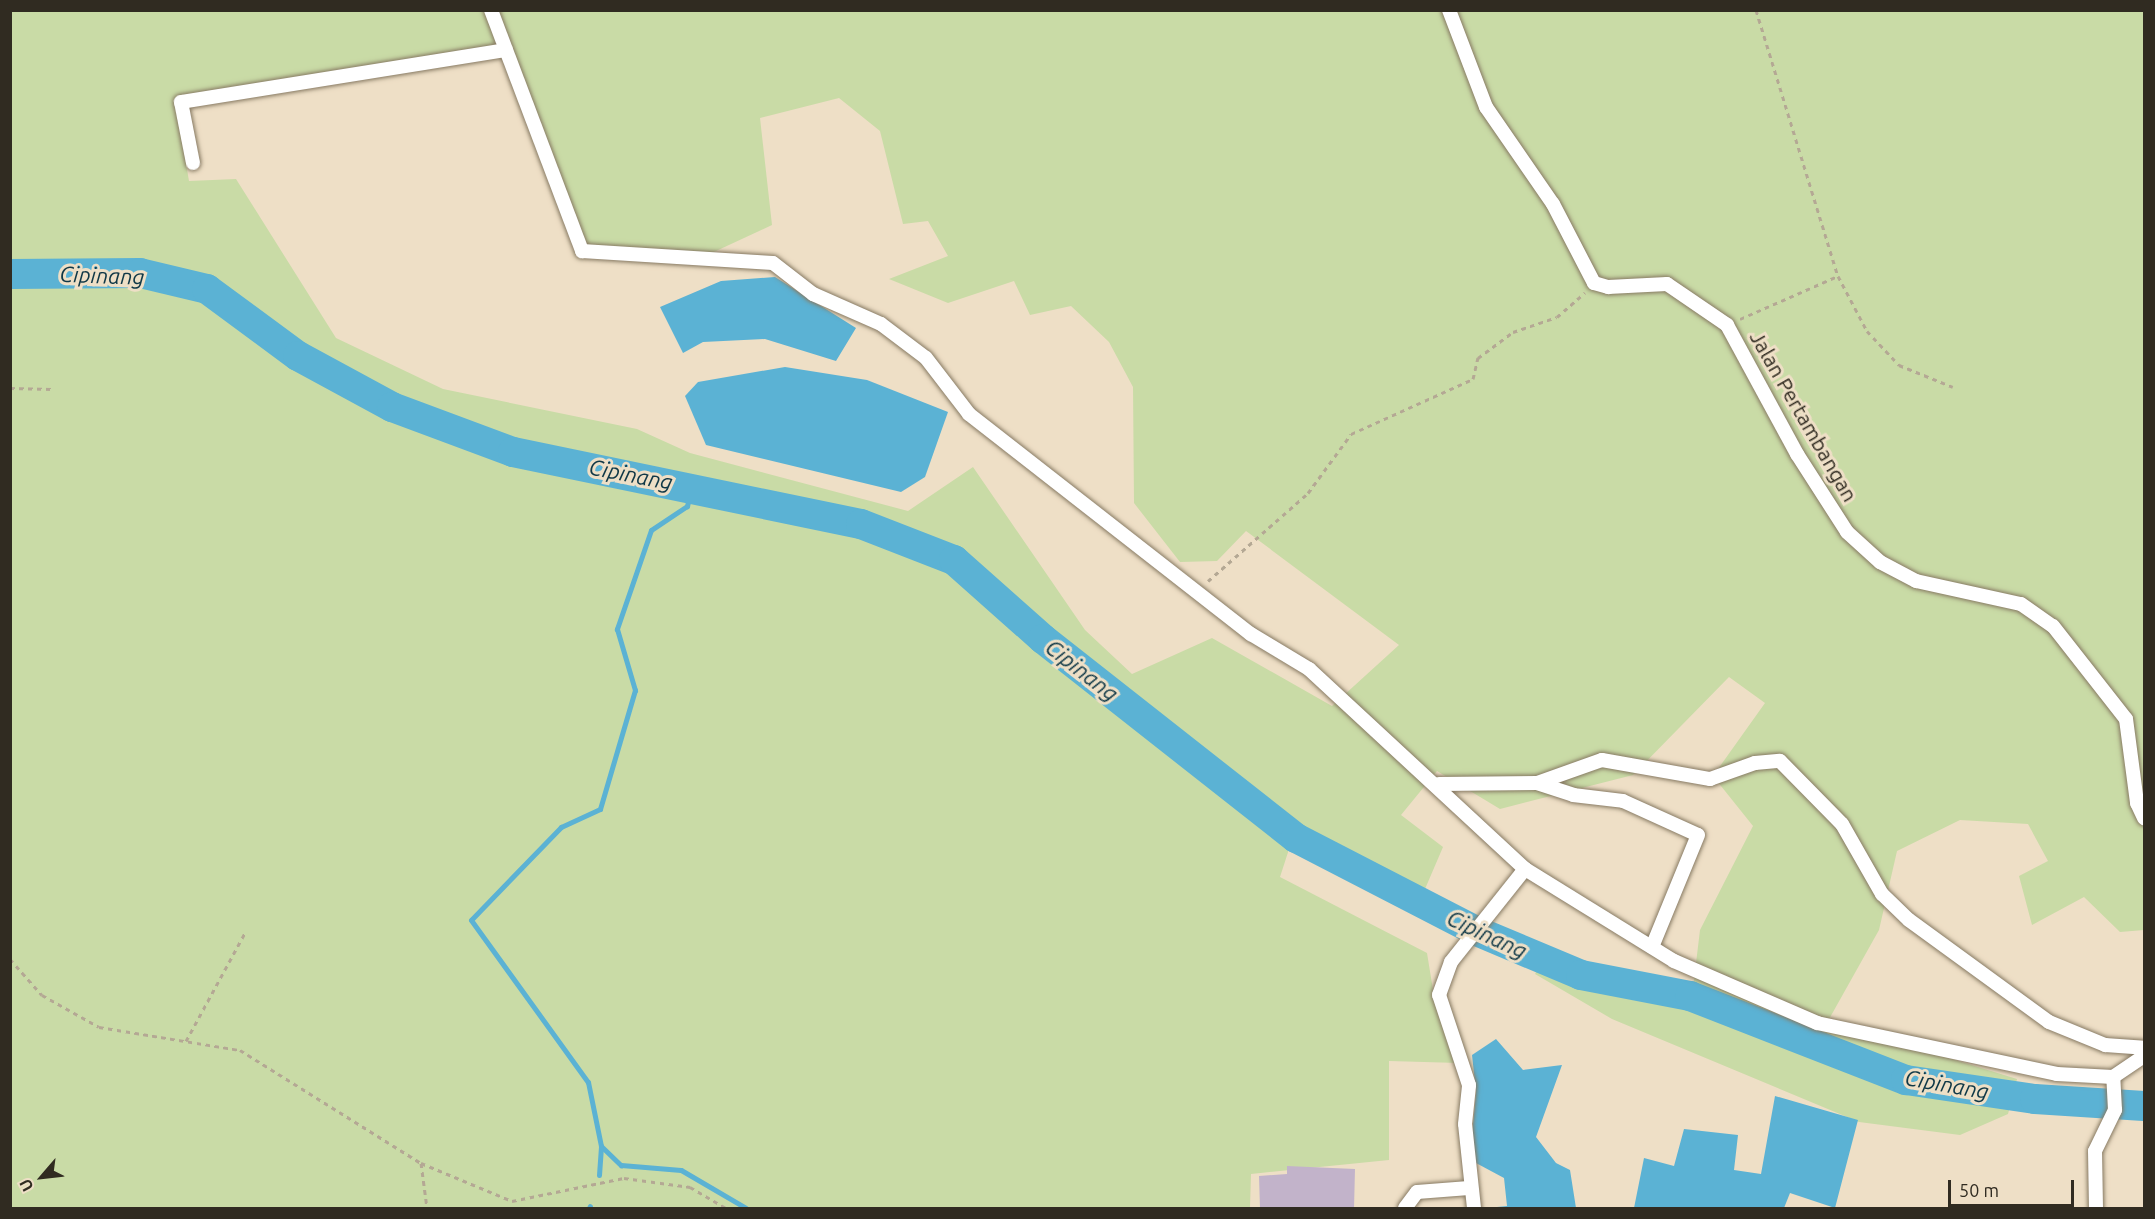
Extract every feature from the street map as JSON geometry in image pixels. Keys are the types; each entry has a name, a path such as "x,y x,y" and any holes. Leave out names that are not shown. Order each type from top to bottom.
{"street":[{"path":"491,10 582,251 773,263 813,294 880,324 926,358 969,414 1251,634 1309,669 1347,710 1439,784 1477,830 1525,869 1652,947 1817,1023 2057,1074 2113,1077 2145,1056"},
{"path":"1449,10 1486,107 1553,204 1594,283"},
{"path":"193,163 181,102 506,50"},
{"name":"Jalan Pertambangan","path":"1594,283 1608,287 1667,284 1727,325 1797,454 1855,539 1880,562 1916,580 2021,604 2053,626 2126,719 2137,803 2145,818"},
{"path":"1439,784 1537,783 1602,760 1710,779 1755,763 1780,761 1842,824 1882,894 1909,920 2049,1022 2105,1045 2145,1048"},
{"path":"1537,783 1573,795 1623,801 1698,835 1652,947"},
{"path":"1474,1209 1469,1188 1468,1085 1439,995 1450,962 1471,942 1525,869"},
{"path":"2096,1209 2095,1151 2115,1110 2113,1077"},
{"path":"1405,1209 1417,1192 1469,1188"}],"path":[{"path":"1756,10 1838,276 1867,331 1899,365 1953,387"},
{"path":"1727,325 1838,276"},
{"path":"1196,591 1308,493 1351,434 1473,379 1478,358 1513,332 1557,317 1594,283"},
{"path":"10,388 52,388"},
{"path":"186,1041 246,933"},
{"path":"10,959 42,995 99,1027 240,1050 271,1064 362,1129 421,1163 512,1201 624,1178 690,1187 726,1209"},
{"path":"421,1163 427,1209"}],"green space":[{"path":"10,11 2144,11 2144,930 2120,932 2084,897 2032,925 2019,876 2048,861 2028,824 1960,820 1897,851 1879,930 1828,1021 2017,1079 2008,1114 1960,1135 1859,1122 1612,1019 1535,974 1548,952 1595,970 1693,988 1700,930 1753,826 1713,776 1765,703 1729,677 1633,775 1500,809 1437,771 1401,815 1443,847 1416,910 1291,843 1280,877 1427,953 1434,996 1459,1063 1389,1061 1389,1160 1251,1174 1250,1208 11,1208","holes":["503,46 576,252 688,264 772,225 760,118 839,98 880,131 903,224 928,221 948,256 889,279 948,303 1014,281 1030,315 1071,306 1109,342 1133,387 1134,503 1180,562 1217,561 1246,531 1399,645 1332,706 1212,638 1132,674 1085,630 973,467 908,511 690,453 637,429 443,389 336,338 236,179 189,181 175,99"]}],"water":[{"path":"775,277 856,328 836,361 765,339 703,342 683,353 660,307 721,281"},
{"path":"785,367 867,380 948,412 925,477 901,492 706,445 685,396 698,382"},
{"path":"1496,1039 1523,1070 1562,1065 1536,1137 1556,1163 1570,1170 1576,1208 1487,1208 1507,1206 1504,1178 1476,1163 1471,1147 1476,1092 1472,1055"},
{"path":"1775,1096 1858,1120 1835,1208 1790,1193 1784,1208 1634,1208 1644,1158 1674,1166 1684,1129 1738,1135 1734,1170 1761,1174"}],"building":[{"path":"1287,1166 1355,1169 1354,1209 1260,1209 1259,1176 1287,1174"}],"waterway":[{"name":"Cipinang","path":"10,274 140,273 207,289 298,356 392,407 513,452 861,524 954,560 1043,639 1296,838 1474,930 1581,975 1690,996 1906,1080 2035,1099 2144,1106"},
{"path":"692,486 687,506 651,530 617,629 635,690 600,809 561,827 471,920 588,1082 601,1146 621,1165 681,1170 746,1208"},
{"path":"599,1175 601,1146"}]}
